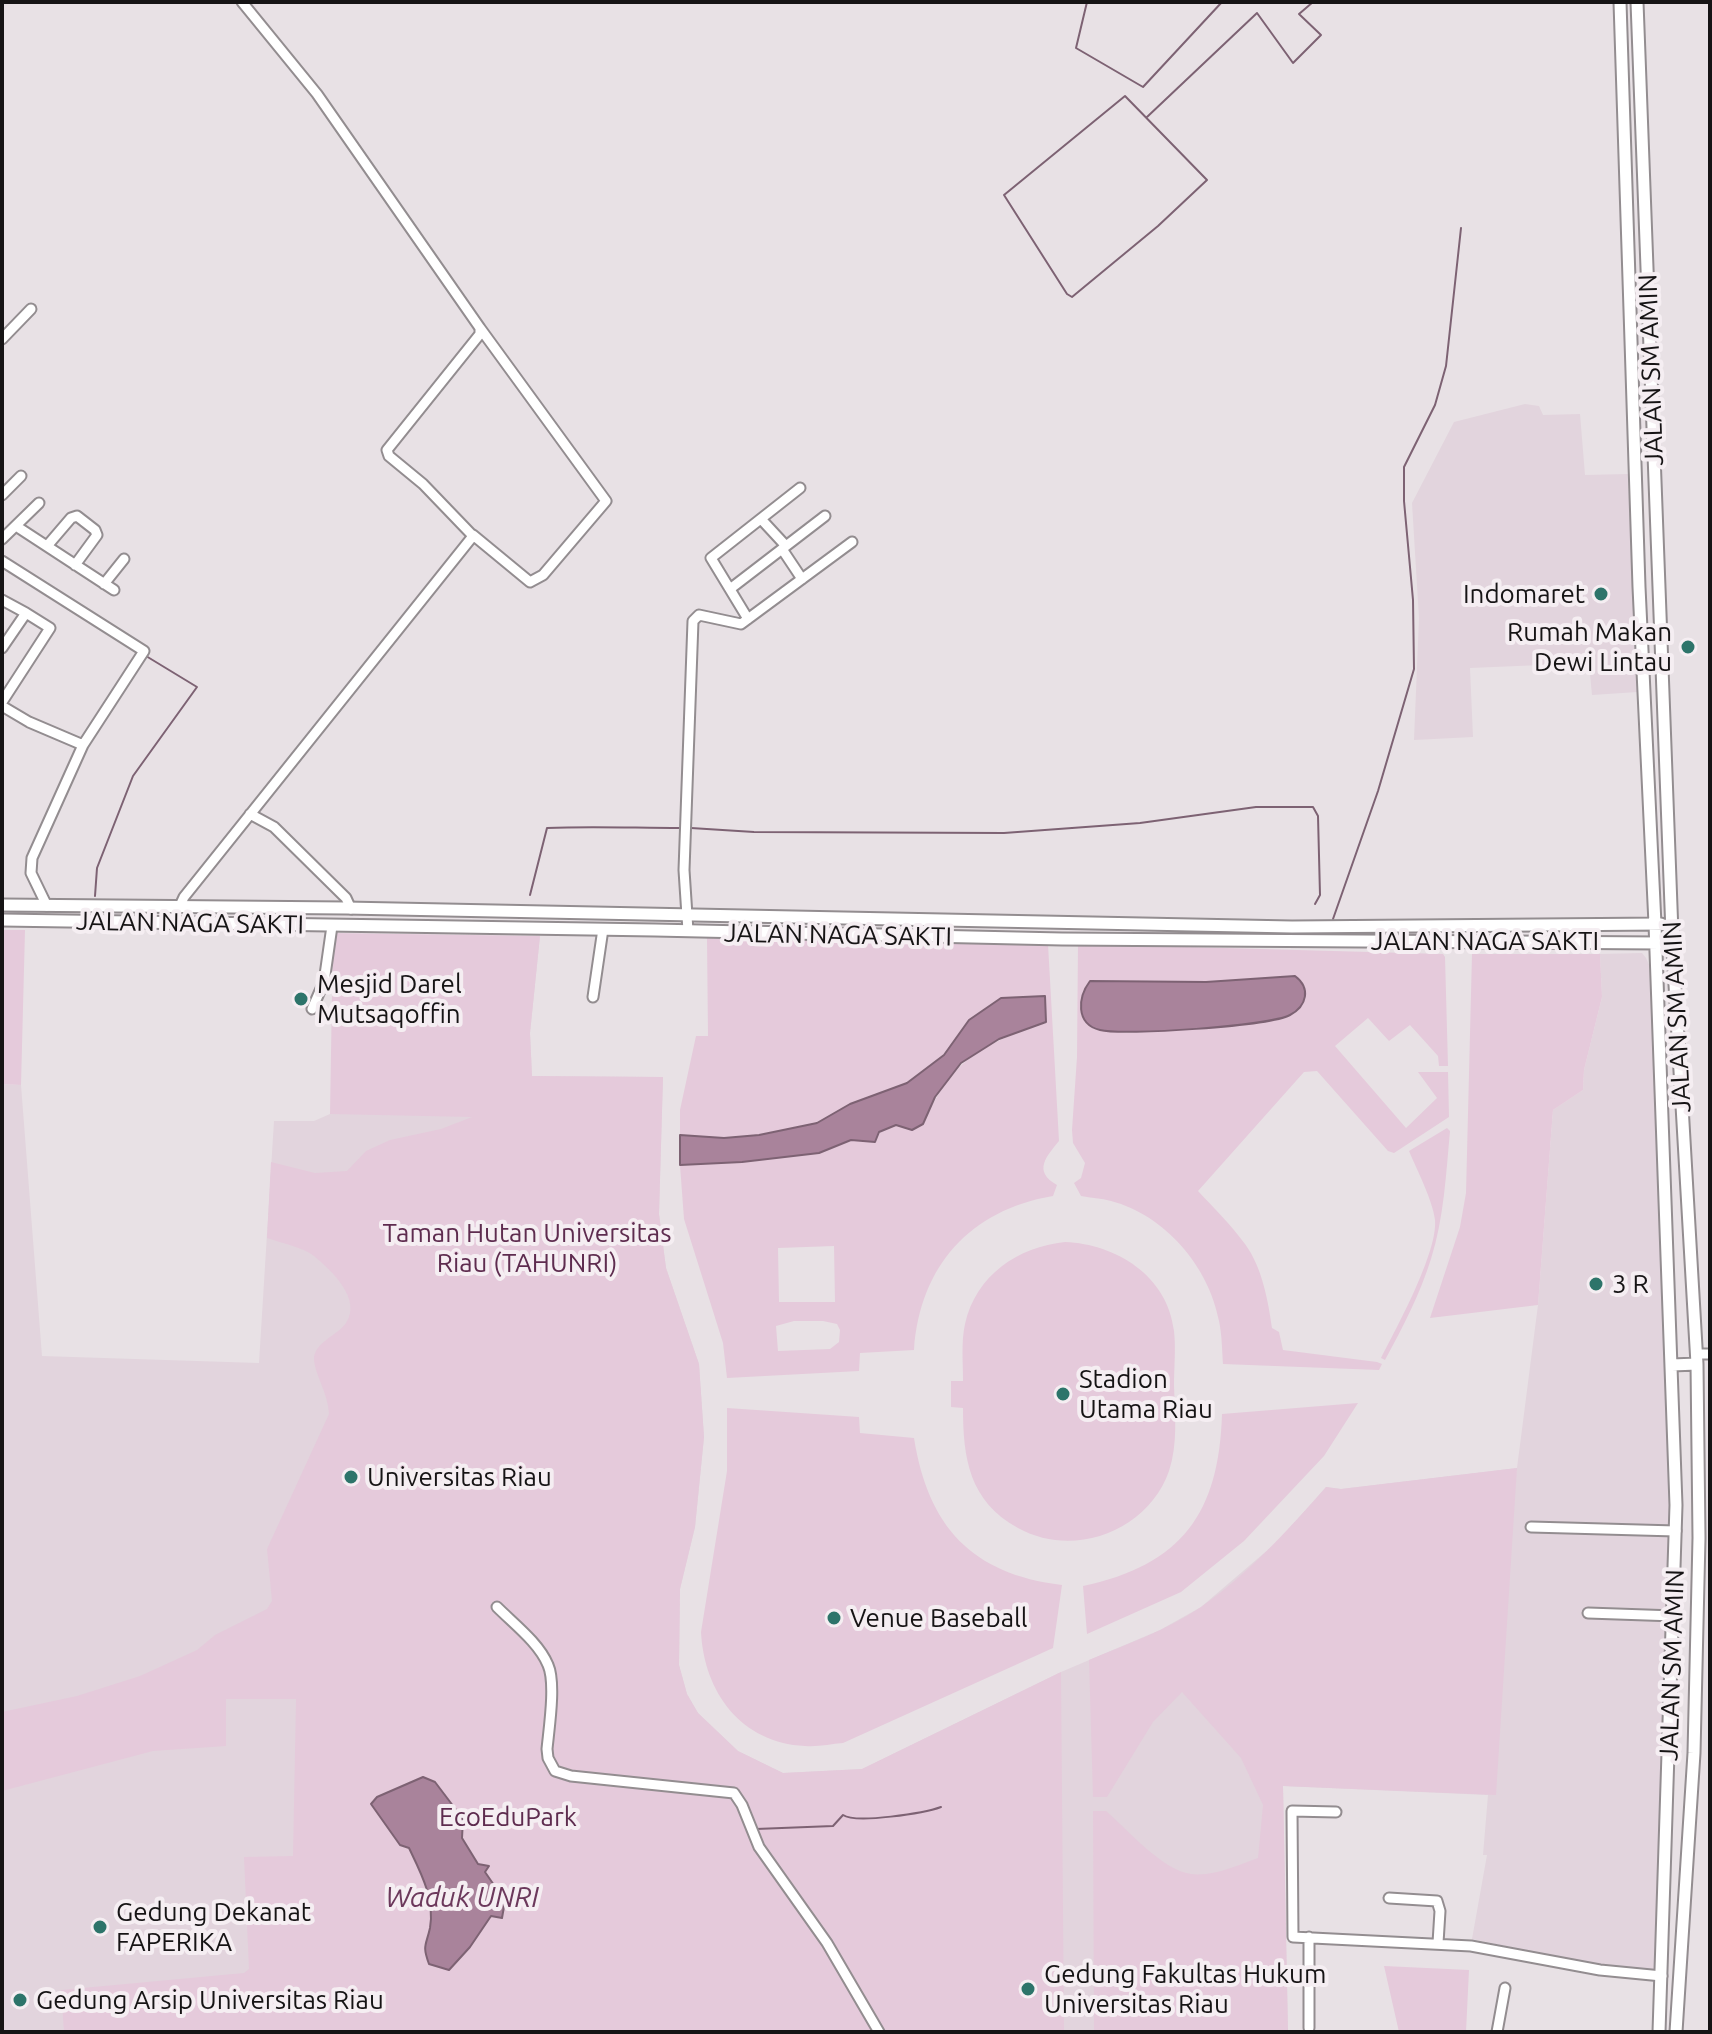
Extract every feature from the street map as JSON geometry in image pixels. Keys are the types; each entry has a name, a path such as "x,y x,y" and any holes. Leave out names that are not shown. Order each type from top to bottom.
{"main road":[{"name":"JALAN SM AMIN","path":"1620,2 1676,1531 1659,2032"},
{"name":"JALAN SM AMIN","path":"1637,2 1668,837 1705,1538 1676,2032"},
{"path":"1650,840 1668,837"},
{"name":"JALAN NAGA SAKTI","path":"2,905 1292,927 1672,925"},
{"name":"JALAN NAGA SAKTI","path":"2,920 1050,939 1673,944"},
{"path":"1672,1365 1696,1359"}],"street":[{"path":"242,2 317,94 480,328 606,501 543,575 530,582 473,535 423,484 389,456 387,450 480,334 480,328"},
{"path":"2,339 31,309"},
{"path":"2,495 21,476"},
{"path":"748,619 711,558 800,488"},
{"path":"2,539 39,503"},
{"path":"47,546 71,518 77,516 97,535 75,565"},
{"path":"730,589 825,516"},
{"path":"761,519 784,548 802,579"},
{"path":"16,526 114,590"},
{"path":"179,908 184,897 473,535"},
{"path":"688,931 684,870 693,621 699,615 741,624 852,542"},
{"path":"104,584 124,559"},
{"path":"2,561 144,651 83,745 32,858 31,873 47,906"},
{"path":"2,600 50,628 2,704 29,722 83,745"},
{"path":"2,648 26,613"},
{"path":"250,814 274,827 346,898 351,909"},
{"path":"312,1009 324,982 332,926"},
{"path":"593,997 603,929"},
{"path":"1696,1359 1710,1354"},
{"path":"1531,1527 1676,1531"},
{"path":"497,1607 548,1664 551,1685 547,1749 555,1771 571,1776 734,1793 759,1847 827,1943 879,2032"},
{"path":"1588,1613 1675,1616"},
{"path":"1336,1812 1292,1811 1293,1937 1471,1946 1600,1970 1662,1976"},
{"path":"1389,1898 1437,1901 1440,1911 1438,1943"},
{"path":"1309,1937 1309,2028"},
{"path":"1497,2032 1505,1988"}],"shaded area":[{"path":"1525,404 1539,406 1543,415 1580,414 1585,475 1628,474 1637,692 1592,695 1589,663 1470,668 1473,737 1414,740 1419,618 1412,503 1454,422"},
{"name":"Universitas Riau","path":"540,936 530,1033 532,1076 663,1077 659,1214 666,1268 699,1364 704,1437 695,1527 680,1589 679,1665 687,1694 698,1713 738,1751 783,1773 862,1769 1061,1672 1160,1630 1201,1607 1277,1542 1326,1487 1341,1489 1517,1468 1538,1305 1553,1110 1583,1090 1584,1070 1602,997 1600,954 1642,953 1651,969 1672,1505 1665,1761 1654,1972 1608,1968 1472,1939 1487,1855 1483,1855 1488,1795 1283,1786 1288,2032 2,2032 2,1084 21,1085 42,1356 259,1363 274,1121 314,1121 330,1114"}],"green space":[{"path":"2,930 25,930 21,1085 2,1084"},
{"name":"EcoEduPark","path":"333,933 540,936 530,1033 532,1076 663,1077 659,1214 666,1268 699,1364 704,1437 695,1527 680,1589 679,1665 687,1694 698,1713 738,1751 783,1773 862,1769 1061,1672 1064,2032 64,2032 61,1990 244,1973 249,1969 244,1857 293,1856 296,1699 226,1699 226,1746 153,1751 2,1791 2,1712 77,1696 140,1676 197,1650 215,1635 267,1609 272,1601 267,1549 329,1414 315,1366 315,1354 346,1323 350,1305 343,1286 314,1256 267,1238 271,1162 315,1173 347,1171 366,1151 390,1140 441,1129 472,1117 330,1114"},
{"path":"707,938 1048,944 1059,1141 1043,1169 1049,1180 1057,1185 1053,1196 1023,1203 997,1214 974,1229 955,1247 939,1268 927,1292 918,1320 914,1350 860,1353 859,1371 727,1378 723,1343 684,1219 680,1165 818,1153 851,1140 875,1142 879,1132 896,1125 923,1124 946,1083 971,1057 1002,1039 1045,1022 969,1020 944,1055 907,1083 850,1104 817,1123 759,1135 724,1138 680,1135 680,1110 696,1036 708,1036","holes":["834,1246 835,1302 779,1302 778,1248","794,1321 837,1324 839,1342 830,1349 778,1351 776,1326"]},
{"path":"1078,944 1443,954 1448,1066 1439,1066 1438,1056 1410,1025 1389,1041 1368,1018 1335,1046 1406,1128 1437,1098 1418,1072 1448,1072 1449,1117 1394,1153 1388,1151 1317,1071 1304,1072 1198,1191 1251,1253 1263,1284 1272,1328 1279,1332 1283,1350 1377,1362 1382,1364 1379,1370 1223,1364 1220,1326 1214,1301 1206,1281 1182,1246 1149,1218 1131,1208 1081,1196 1074,1183 1081,1178 1085,1163 1073,1143 1072,1130 1077,1057","holes":["1295,976 1305,987 1305,997 1289,1016 1217,1027 1127,1033 1098,1030 1088,1024 1206,982"]},
{"path":"1472,954 1600,954 1602,997 1584,1070 1583,1090 1553,1110 1538,1305 1430,1318 1460,1227 1466,1193"},
{"path":"1447,1128 1450,1131 1446,1180 1435,1243 1416,1298 1385,1360 1381,1358 1415,1290 1434,1234 1431,1204 1409,1151"},
{"name":"Stadion Utama Riau","path":"1065,1242 1103,1249 1120,1257 1150,1279 1162,1294 1174,1331 1175,1429 1169,1471 1159,1492 1144,1510 1127,1524 1107,1534 1062,1541 1018,1528 989,1505 979,1491 967,1461 963,1408 951,1407 951,1381 963,1381 965,1324 979,1291 989,1278 1016,1257"},
{"path":"1358,1403 1324,1456 1244,1541 1181,1592 1087,1634 1083,1586 1117,1577 1146,1564 1170,1548 1188,1529 1203,1506 1213,1480 1222,1414"},
{"path":"727,1408 859,1417 860,1433 914,1438 930,1497 959,1540 979,1557 1002,1570 1062,1585 1053,1648 843,1743 810,1746 782,1743 745,1724 718,1694 704,1654 701,1632 727,1471"},
{"path":"1517,1468 1496,1795 1283,1786 1288,2032 1094,2032 1093,1811 1106,1811 1169,1865 1191,1874 1208,1874 1258,1858 1263,1805 1241,1758 1182,1692 1153,1722 1107,1797 1093,1797 1089,1660 1161,1630 1201,1607 1251,1566 1326,1487 1341,1489"},
{"path":"1384,1966 1469,1970 1466,2032 1399,2032"}],"water":[{"path":"1295,976 1305,991 1300,1007 1290,1015 1255,1023 1114,1032 1092,1027 1086,1022 1081,1009 1090,981 1206,982"},
{"path":"1045,996 1046,1022 999,1039 961,1063 935,1097 923,1124 912,1130 896,1125 879,1132 875,1142 851,1140 819,1153 680,1165 680,1135 724,1138 759,1135 817,1123 850,1104 907,1083 944,1055 969,1020 1001,998"},
{"name":"Waduk UNRI","path":"423,1777 435,1782 463,1819 462,1838 478,1864 489,1866 485,1872 505,1901 502,1918 491,1916 470,1947 449,1970 429,1964 427,1958 425,1946 431,1907 418,1867 409,1848 400,1845 371,1804 377,1797"}],"waterway":[{"path":"1087,2 1076,48 1143,87 1222,2"},
{"path":"1147,117 1257,13 1293,63 1321,35 1299,14 1313,2"},
{"path":"1125,96 1207,180 1158,226 1072,297 1067,294 1004,195 1125,96"},
{"path":"1333,919 1378,791 1414,669 1413,600 1404,467 1435,405 1446,366 1461,228"},
{"path":"95,896 97,868 133,776 197,687 146,656"},
{"path":"691,828 754,832 1004,833 1140,823 1256,807 1313,807 1318,816 1320,895 1315,904"},
{"path":"530,895 547,828 680,828"},
{"path":"756,1829 833,1826 843,1815 876,1818 941,1807"},
{"path":"867,2002 873,2014"}],"place":[{"name":"Indomaret","path":"1601,594"},
{"name":"Rumah Makan Dewi Lintau","path":"1688,647"},
{"name":"Mesjid Darel Mutsaqoffin","path":"301,999"},
{"name":"3 R","path":"1596,1284"},
{"name":"Stadion Utama Riau","path":"1063,1394"},
{"name":"Universitas Riau","path":"351,1477"},
{"name":"Venue Baseball","path":"834,1618"},
{"name":"Gedung Dekanat FAPERIKA","path":"100,1927"},
{"name":"Gedung Fakultas Hukum Universitas Riau","path":"1028,1989"},
{"name":"Gedung Arsip Universitas Riau","path":"20,2000"}],"park label":[{"name":"Taman Hutan Universitas Riau (TAHUNRI)","path":"527,1248"}]}
